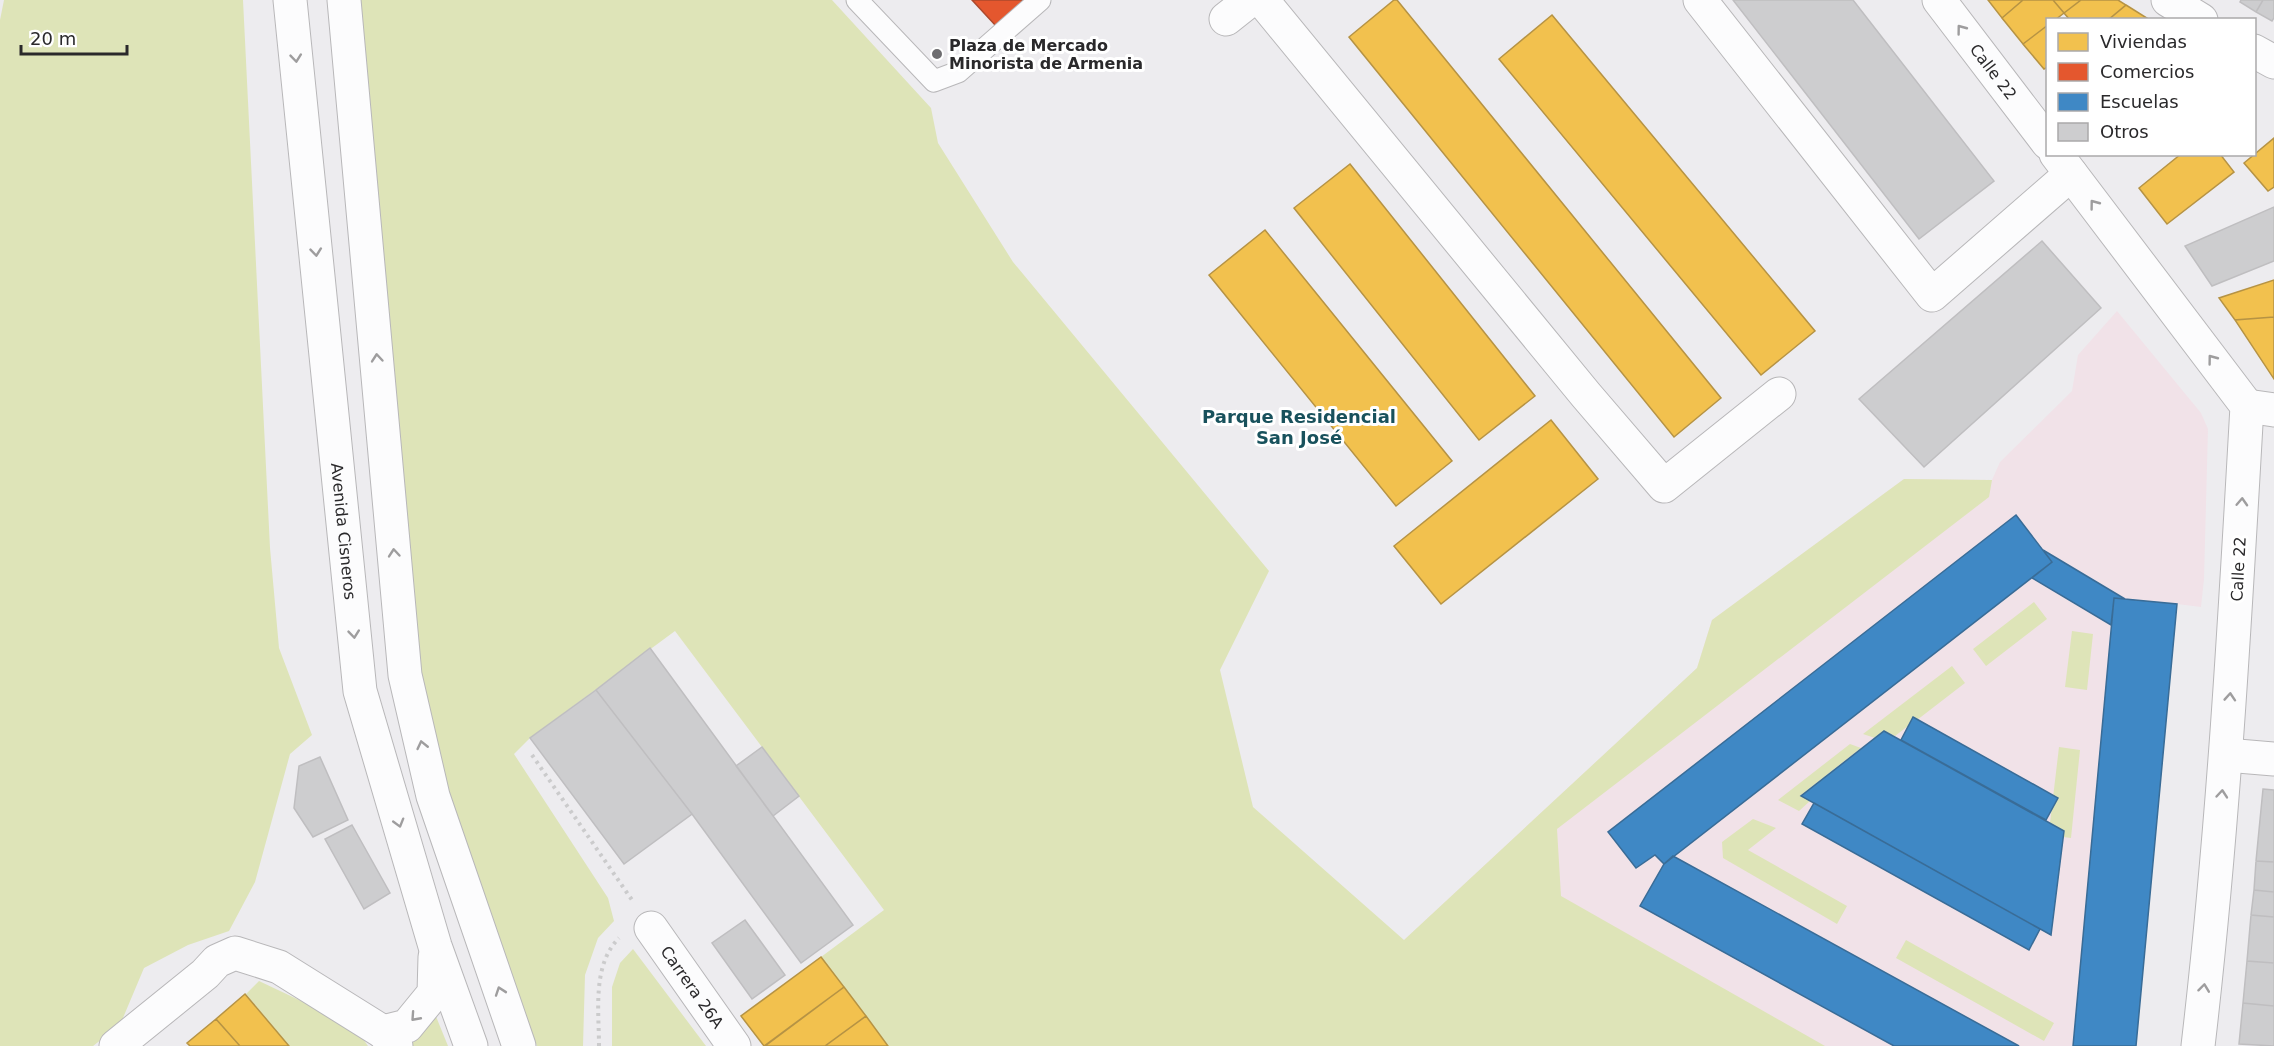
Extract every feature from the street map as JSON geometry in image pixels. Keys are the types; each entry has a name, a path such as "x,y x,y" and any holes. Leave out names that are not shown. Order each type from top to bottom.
{"street":[{"name":"Avenida Cisneros","path":"290,0 360,691 435,946 471,1046"},
{"path":"344,0 405,675 433,796 519,1046"},
{"path":"1262,0 1578,386 1664,486 1779,394"},
{"path":"1700,0 1932,295 2064,164"},
{"name":"Calle 22","path":"1939,0 2046,140"},
{"path":"2168,0 2198,18"},
{"path":"2256,52 2274,62"},
{"name":"Calle 22","path":"2064,164 2261,408 2198,1046"},
{"path":"2226,755 2274,759"},
{"name":"Carrera 26A","path":"651,928 735,1046"},
{"path":"116,1046 205,974 217,961 235,953 279,968 390,1039 407,1026 434,993 435,946"}],"lane":[{"path":"857,0 934,81 958,72 1040,0"}],"path":[{"path":"531,755 651,928"},
{"path":"599,1046 599,979 611,946 631,926 651,928"}],"shaded area":[{"path":"2117,311 2201,413 2208,429 2204,579 2201,607 2177,604 2136,1046 1656,1046 1404,940 1697,668 1712,620 1904,479 1992,480 2000,462 2072,391 2078,355"}],"green space":[{"path":"4,0 243,0 270,548 279,648 312,735 290,754 255,882 229,931 188,945 144,968 120,1025 93,1046 0,1046 0,20"},
{"path":"358,0 832,0 931,108 938,143 1013,262 1269,571 1220,670 1253,807 1404,940 1697,668 1712,620 1904,479 1992,480 1989,497 1557,829 1561,896 1825,1046 888,1046 821,957 884,910 675,631 530,738 514,754 608,898 614,921 598,938 585,975 583,1046 537,1046 432,758 408,592"},
{"path":"2034,602 2047,619 1986,666 1973,649"},
{"path":"2072,631 2093,634 2087,690 2065,687"},
{"path":"1952,666 1965,683 1917,720 1913,718 1908,726 1895,736 1884,731 1875,738 1863,734"},
{"path":"1850,744 1861,748 1801,795 1810,801 1799,811 1778,800"},
{"path":"2059,747 2080,750 2071,838 2063,837 2064,831 2050,823"},
{"path":"1753,819 1776,828 1748,850 1847,906 1837,924 1723,858 1722,842"},
{"path":"1906,940 2054,1023 2044,1041 1896,958"},
{"path":"633,949 706,1046 612,1046 612,987 620,963"},
{"path":"259,981 354,1026 368,1046 289,1046 246,994"},
{"path":"435,1014 448,1046 408,1046 403,1042"}],"building: Viviendas":[{"path":"1394,0 1397,0 1721,398 1674,437 1349,37"},
{"path":"1988,0 2023,0 2002,18"},
{"path":"2023,0 2053,0 2064,13 2058,18 2046,18 2046,27 2023,44 2002,18"},
{"path":"2053,0 2081,0 2064,13"},
{"path":"2081,0 2118,0 2126,5 2110,18 2068,18 2064,13"},
{"path":"2126,5 2147,18 2110,18"},
{"path":"1552,15 1815,331 1761,375 1499,59"},
{"path":"2046,27 2046,68 2044,69 2023,44"},
{"path":"2274,138 2274,187 2268,191 2244,163 2252,156 2256,156 2256,153"},
{"path":"2179,156 2222,156 2234,172 2167,224 2139,188"},
{"path":"1350,164 1535,396 1479,440 1294,208"},
{"path":"1265,230 1452,461 1396,506 1209,275"},
{"path":"2274,280 2274,317 2235,320 2219,298"},
{"path":"2274,317 2274,379 2235,320"},
{"path":"1551,420 1598,479 1441,604 1394,546"},
{"path":"821,957 844,987 764,1046 741,1016"},
{"path":"844,987 866,1016 825,1046 765,1046"},
{"path":"245,994 289,1046 240,1046 216,1019"},
{"path":"866,1016 888,1046 825,1046"},
{"path":"216,1019 240,1046 190,1046 187,1043"}],"building: Comercios":[{"path":"972,0 1025,0 996,26"}],"building: Escuelas":[{"path":"2016,515 2052,562 1664,864 1655,855 1636,868 1608,832"},
{"path":"2043,550 2125,599 2114,598 2111,625 2032,578 2052,562"},
{"path":"2114,598 2177,604 2136,1046 2073,1046"},
{"path":"1913,717 2058,798 2046,820 1901,740"},
{"path":"1884,731 2064,831 2051,935 1801,796"},
{"path":"1814,803 2040,929 2029,950 1802,824"},
{"path":"1673,856 2019,1046 1894,1046 1640,906 1664,864"}],"building: Otros":[{"path":"1733,0 1853,0 1994,181 1919,239"},
{"path":"2241,0 2263,0 2256,12 2240,2"},
{"path":"2263,0 2274,0 2272,21 2256,12"},
{"path":"2274,207 2274,261 2212,286 2185,246"},
{"path":"2042,241 2101,308 1924,467 1859,399"},
{"path":"650,648 853,925 801,963 692,814 596,690"},
{"path":"596,690 692,814 624,864 530,738"},
{"path":"762,747 799,796 773,816 736,766"},
{"path":"320,757 348,820 313,837 294,808 299,766"},
{"path":"2263,789 2274,790 2274,862 2256,861"},
{"path":"352,825 390,893 364,909 325,839"},
{"path":"2256,861 2274,862 2274,892 2254,890"},
{"path":"2254,890 2274,892 2274,917 2251,915"},
{"path":"2251,915 2274,917 2274,963 2247,961"},
{"path":"745,920 785,975 752,999 712,943"},
{"path":"2247,961 2274,963 2274,1006 2243,1003"},
{"path":"2243,1003 2274,1006 2274,1046 2239,1044"}],"place":[{"name":"Plaza de Mercado Minorista de Armenia","path":"937,54"}],"district":[{"name":"Parque Residencial San José","path":"1299,427"}]}
